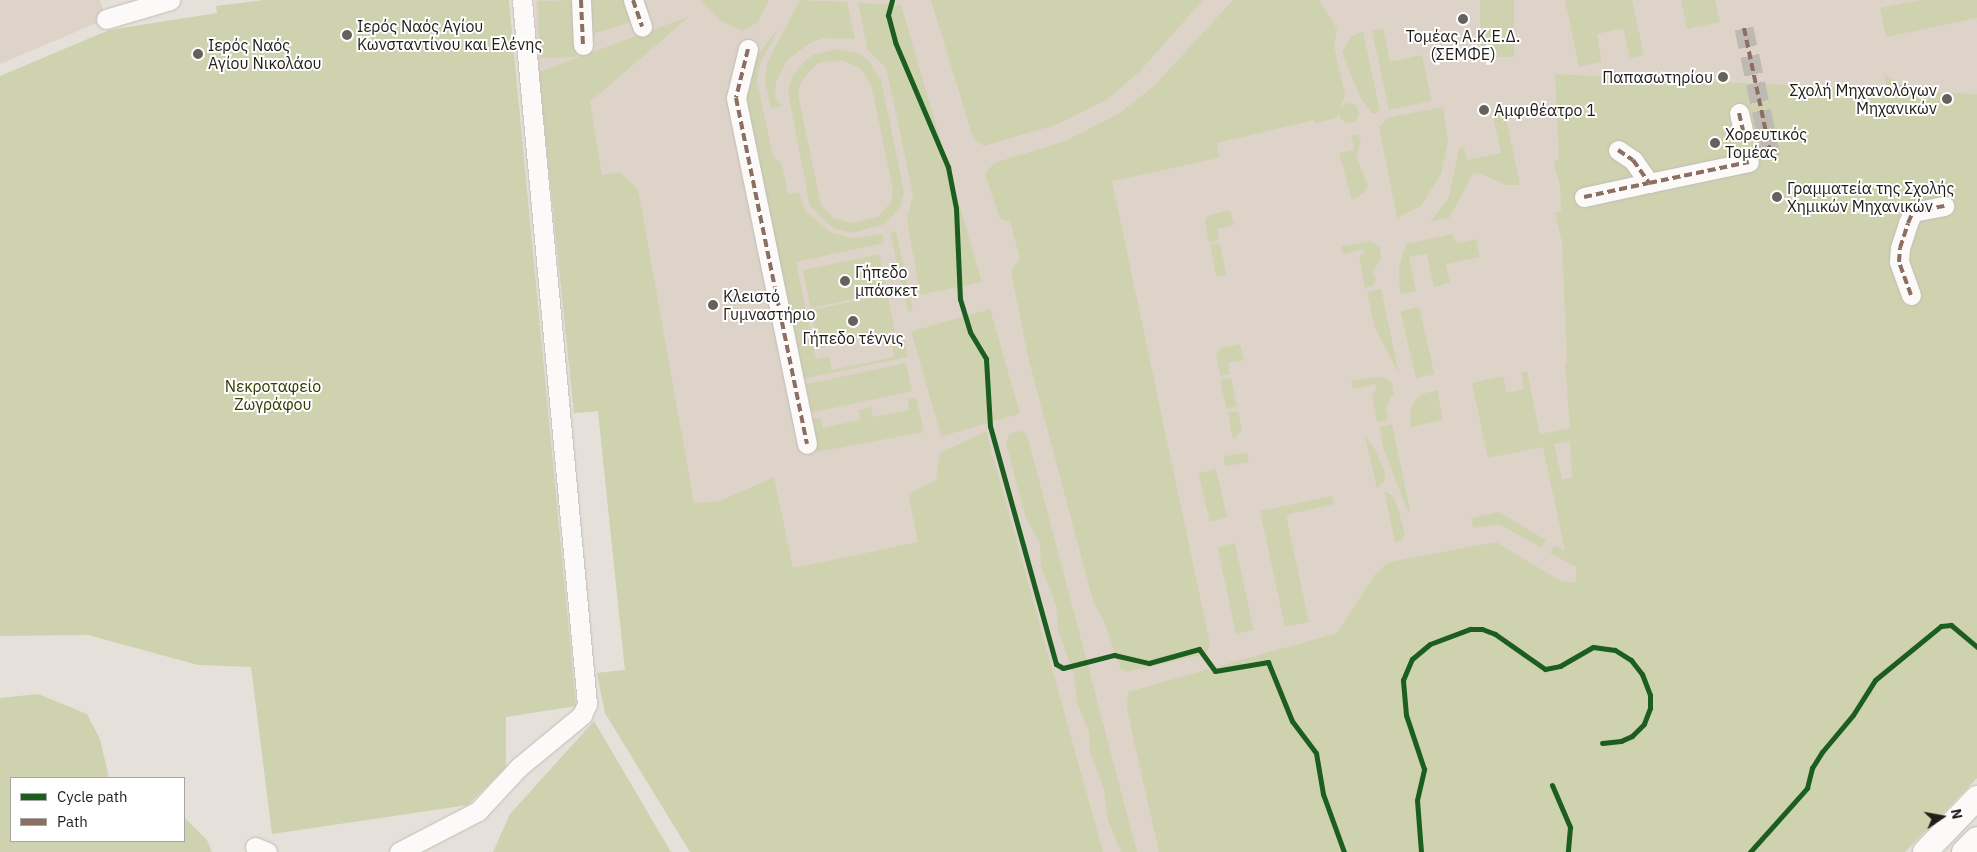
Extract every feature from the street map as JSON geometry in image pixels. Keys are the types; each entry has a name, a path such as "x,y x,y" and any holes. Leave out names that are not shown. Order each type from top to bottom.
{"main road":[{"path":"1925,852 1977,798"},
{"path":"1964,852 1977,839"}],"street":[{"path":"399,852 478,811 519,767 582,715 587,704 522,0"},
{"path":"581,0 583,45"},
{"path":"633,0 642,26"},
{"path":"106,19 159,1"},
{"path":"748,49 736,98 806,444"},
{"path":"1618,150 1633,160 1649,183"},
{"path":"1584,197 1749,162"},
{"path":"1911,295 1899,262 1900,248 1908,223 1913,212 1944,206"}],"shaded area":[{"path":"0,0 100,0 106,19 0,64"},
{"path":"535,0 1977,0 1977,778 1905,852 690,852 605,713 597,673 625,670 598,411 574,413 539,72"}],"green space":[{"name":"Νεκροταφείο Ζωγράφου","path":"264,0 509,0 576,706 506,717 506,767 468,805 272,834 251,667 198,665 88,635 0,636 0,76 109,30 217,13 216,6"},
{"path":"575,0 577,57 540,58 538,1"},
{"path":"583,0 631,0 638,20 585,36"},
{"path":"700,0 769,0 758,22 742,31 721,21"},
{"path":"800,0 847,2 855,39 824,38 812,42 788,59 776,82 775,98 782,106 771,109 765,79 767,63"},
{"path":"931,0 1203,0 1140,71 1108,99 1058,124 984,146 973,138"},
{"path":"1233,0 1319,0 1337,29 1334,46 1345,95 1337,118 1315,123 1314,120 1217,143 1219,158 1112,181 1210,644 1206,654 1126,672 1120,668 1104,621 1093,601 1027,353 1011,271 1020,258 1010,222 1000,219 985,174 994,163 1065,141 1118,114 1153,87"},
{"path":"1480,0 1514,0 1514,57 1480,57"},
{"path":"1565,0 1632,0 1644,55 1630,58 1623,28 1597,34 1602,62 1579,67"},
{"path":"1681,0 1715,0 1720,22 1687,29"},
{"path":"1919,0 1977,0 1977,18 1886,37 1880,8"},
{"path":"858,3 901,5 982,282 920,295 907,219 913,194 886,68 867,49"},
{"path":"690,16 590,102 602,175 620,172 638,189 694,503 720,501 774,477 793,568 918,542 908,494 936,480 940,453 986,431 1103,852 690,852 605,713 597,673 625,670 598,411 574,413 539,72"},
{"path":"779,27 760,64 757,81 773,156 782,164 788,194 799,192 805,211 832,233 853,238 883,234 884,243 796,262 816,359 829,356 832,370 894,357 891,343 905,340 908,357 803,379 812,419 821,418 823,428 860,420 858,410 871,407 873,417 909,410 908,399 916,397 924,432 817,452 746,108 750,65"},
{"path":"1383,28 1390,62 1422,55 1432,101 1389,110 1372,31"},
{"path":"1363,31 1380,112 1372,114 1360,97 1342,52 1351,37"},
{"path":"838,49 858,53 867,59 881,80 904,192 900,208 885,224 852,233 833,228 810,206 788,93 792,76 812,55","holes":["842,60 861,69 871,85 893,189 891,202 879,216 852,223 833,218 821,205 798,94 801,82 819,63"]},
{"path":"1555,74 1887,90 1884,74 1903,86 1901,91 1977,94 1977,778 1905,852 1159,852 1127,710 1128,692 1337,633 1376,573 1389,562 1496,542 1559,580 1576,583 1576,567 1550,553 1554,545 1565,551 1543,447 1488,458 1472,383 1503,376 1507,393 1524,389 1521,373 1527,371 1540,434 1570,428 1565,363 1567,362 1562,242 1555,213 1561,211 1560,185 1553,161 1559,159","holes":["1570,441 1572,477 1562,480 1554,444"]},
{"path":"1349,103 1356,106 1359,113 1356,120 1349,123 1342,120 1339,113 1342,106"},
{"path":"1443,107 1448,141 1441,174 1421,206 1397,218 1379,127 1387,118"},
{"path":"1504,108 1520,185 1506,185 1479,173 1473,174 1449,218 1430,222 1449,197 1459,148 1464,147 1467,160 1501,153 1492,111"},
{"path":"1351,135 1358,135 1361,141 1356,157 1368,185 1365,192 1352,200 1339,153 1354,150"},
{"path":"1230,210 1234,225 1217,229 1219,240 1209,243 1205,222 1207,216"},
{"path":"896,231 913,311 908,312 890,232"},
{"path":"1453,234 1456,243 1476,239 1480,257 1446,264 1450,283 1434,287 1427,254 1409,257 1416,291 1400,294 1399,267 1406,244"},
{"path":"1371,241 1380,247 1381,258 1372,273 1376,278 1374,285 1365,288 1359,256 1365,254 1364,249 1343,254 1341,246"},
{"path":"1220,243 1226,274 1216,276 1210,245"},
{"name":"Γήπεδο μπάσκετ","path":"879,254 887,292 811,308 803,270"},
{"path":"1381,289 1399,374 1375,328 1367,292"},
{"name":"Γήπεδο τέννις","path":"887,294 895,331 819,347 811,310"},
{"path":"1419,307 1435,374 1416,379 1400,311"},
{"path":"990,309 1020,414 941,436 911,332"},
{"path":"1240,344 1244,360 1228,363 1230,374 1220,376 1216,353 1221,348"},
{"path":"906,363 912,391 812,413 806,384"},
{"path":"1383,376 1392,382 1394,393 1385,408 1388,412 1387,420 1377,422 1372,392 1376,391 1375,384 1353,389 1351,381"},
{"path":"1231,378 1237,406 1226,409 1220,380"},
{"path":"1437,390 1443,420 1410,427 1411,407 1416,399 1422,394"},
{"path":"1238,411 1242,431 1233,440 1228,413"},
{"path":"1392,424 1410,510 1408,512 1384,450 1379,427"},
{"path":"1016,431 1024,432 1028,438 1137,852 1121,852 1108,821 1104,789 1090,752 1089,732 1077,703 1074,675 1058,630 1056,605 1041,567 1040,543 1026,519 1006,443 1009,435"},
{"path":"1365,436 1375,449 1385,473 1384,482 1377,488"},
{"path":"1247,452 1249,462 1225,466 1223,457"},
{"path":"1216,469 1227,518 1210,522 1198,473"},
{"path":"1384,491 1392,495 1398,508 1405,535 1402,540 1395,542"},
{"path":"1332,496 1334,504 1286,515 1309,622 1285,627 1260,511"},
{"path":"1499,512 1546,540 1542,548 1499,524 1473,528 1471,518"},
{"path":"1235,543 1254,630 1236,634 1217,547"},
{"path":"38,694 87,714 100,739 109,777 10,777 10,842 185,842 185,818 207,840 212,852 0,852 0,698"},
{"path":"594,721 671,852 493,852 510,814"}],"tunnel":[{"path":"1744,28 1771,156"}],"marked path":[{"path":"581,0 583,45"},
{"path":"633,0 642,26"},
{"path":"1744,28 1771,156"},
{"path":"748,49 736,98 807,444"},
{"path":"1739,113 1743,131"},
{"path":"1618,150 1633,160 1649,183 1749,162"},
{"path":"1584,197 1649,183"},
{"path":"1911,295 1899,262 1900,248 1908,223 1913,212 1944,206"}],"cycle path":[{"path":"892,0 888,15 895,42 948,167 956,208 960,299 970,332 986,359 990,426 1056,664 1063,668 1114,655 1149,663 1199,649 1215,671 1268,662 1292,721 1316,753 1323,794 1344,852"},
{"path":"1750,852 1807,788 1812,768 1822,752 1853,715 1875,680 1941,626 1951,625 1977,647"},
{"path":"1421,852 1417,800 1424,769 1406,715 1403,680 1412,659 1430,644 1470,629 1482,629 1495,634 1545,669 1560,666 1593,647 1615,650 1631,660 1642,674 1650,695 1650,708 1644,724 1632,736 1621,741 1602,743"},
{"path":"1552,785 1570,827 1568,852"}],"place":[{"name":"Τομέας Α.Κ.Ε.Δ. (ΣΕΜΦΕ)","path":"1463,19"},
{"name":"Ιερός Ναός Αγίου Κωνσταντίνου και Ελένης","path":"347,35"},
{"name":"Ιερός Ναός Αγίου Νικολάου","path":"198,54"},
{"name":"Παπασωτηρίου","path":"1723,77"},
{"name":"Σχολή Μηχανολόγων Μηχανικών","path":"1947,99"},
{"name":"Αμφιθέατρο 1","path":"1484,110"},
{"name":"Χορευτικός Τομέας","path":"1715,143"},
{"name":"Γραμματεία της Σχολής Χημικών Μηχανικών","path":"1777,197"},
{"name":"Γήπεδο μπάσκετ","path":"845,281"},
{"name":"Κλειστό Γυμναστήριο","path":"713,305"},
{"name":"Γήπεδο τέννις","path":"853,321"}]}
